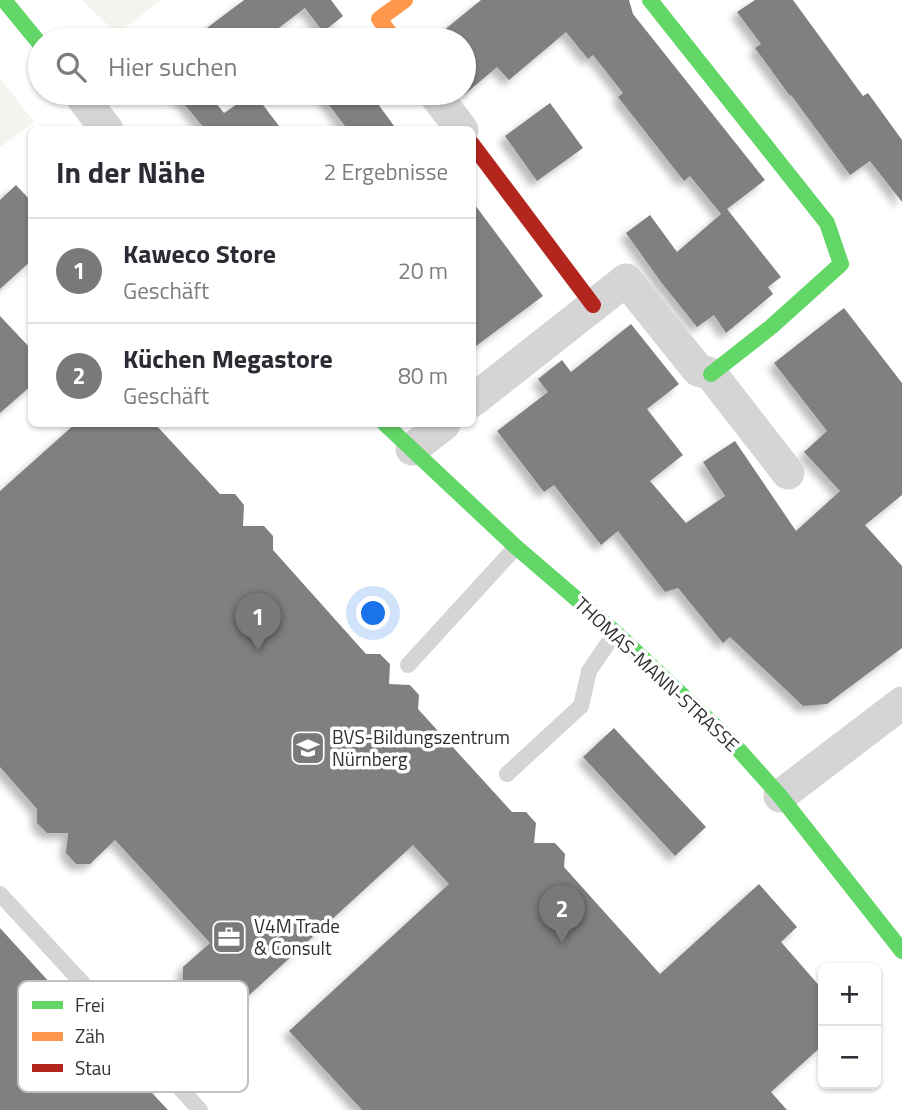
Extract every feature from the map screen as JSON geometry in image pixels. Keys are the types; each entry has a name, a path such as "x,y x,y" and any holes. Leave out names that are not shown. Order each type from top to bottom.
{"street":[{"path":"4,0 28,29"},
{"path":"386,28 379,19 405,0"},
{"path":"650,0 827,223 841,264 771,327 711,374"},
{"path":"88,105 104,126"},
{"path":"443,105 459,126"},
{"path":"476,149 593,305"},
{"path":"476,398 626,280 698,370 711,374 788,472"},
{"name":"THOMAS-MANN-STRASSE","path":"388,427 516,547 615,632 730,740 780,796 902,951"},
{"path":"412,449 440,427"},
{"path":"780,796 902,703"}],"lane":[{"path":"408,665 516,547"},
{"path":"507,774 581,706 589,671 615,632"},
{"path":"0,894 81,981"},
{"path":"183,1092 200,1110"}],"shaded area":[{"path":"82,0 161,0 125,28 111,28"},
{"path":"0,78 34,122 0,147"}],"building":[{"path":"244,0 331,0 343,16 328,28 320,28 305,8 279,28 207,28"},
{"path":"481,0 629,0 633,14 765,180 727,209 781,277 768,287 773,294 726,333 714,315 697,327 626,233 650,215 677,252 721,214 690,176 684,181 618,97 623,93 593,55 588,59 566,32 509,80 497,67 476,85 476,28 447,28"},
{"path":"755,0 793,0 863,96 868,93 902,140 902,202 870,161 850,175 755,48 761,44 737,12"},
{"path":"550,103 583,148 537,181 505,136"},
{"path":"185,105 218,105 224,113 236,105 263,105 279,126 202,126"},
{"path":"329,105 379,105 394,126 345,126"},
{"path":"16,185 28,198 28,264 0,289 0,200"},
{"path":"476,206 543,296 476,346"},
{"path":"844,308 902,383 902,495 865,525 902,566 902,648 827,704 803,706 730,637 723,643 678,588 665,592 618,531 601,545 554,485 544,492 497,431 548,392 538,379 562,360 571,372 631,324 679,384 647,409 683,455 650,481 686,523 725,496 703,462 735,441 796,531 840,491 804,452 827,431 774,363"},
{"path":"0,316 28,346 28,388 0,413"},
{"path":"72,427 158,427 220,494 235,494 244,505 243,526 264,526 273,536 273,550 366,654 380,654 390,664 389,684 410,685 419,695 418,709 512,812 526,812 536,823 534,843 555,843 565,854 564,867 660,974 759,884 797,927 781,942 818,984 818,1050 771,1092 787,1110 362,1110 289,1031 449,884 413,845 248,996 248,981 183,981 183,967 210,943 115,840 90,864 76,864 66,853 68,833 47,833 37,823 37,809 0,767 0,491"},
{"path":"614,728 706,827 675,856 583,757"},
{"path":"0,928 48,981 18,981 18,1092 153,1092 168,1110 0,1110"}],"traffic: fast":[{"path":"4,0 28,29"},
{"path":"650,0 827,223 841,264 771,327 711,374"},
{"path":"388,427 516,547 615,632 730,740 780,796 902,951"}],"traffic: slow":[{"path":"386,28 379,19 405,0"}],"traffic: jam":[{"path":"476,149 593,305"}],"place":[{"name":"Kaweco Store","path":"258,651"},
{"name":"BVS-Bildungszentrum Nürnberg","path":"308,748"},
{"name":"V4M Trade & Consult","path":"229,937"},
{"name":"Küchen Megastore","path":"562,943"}]}
